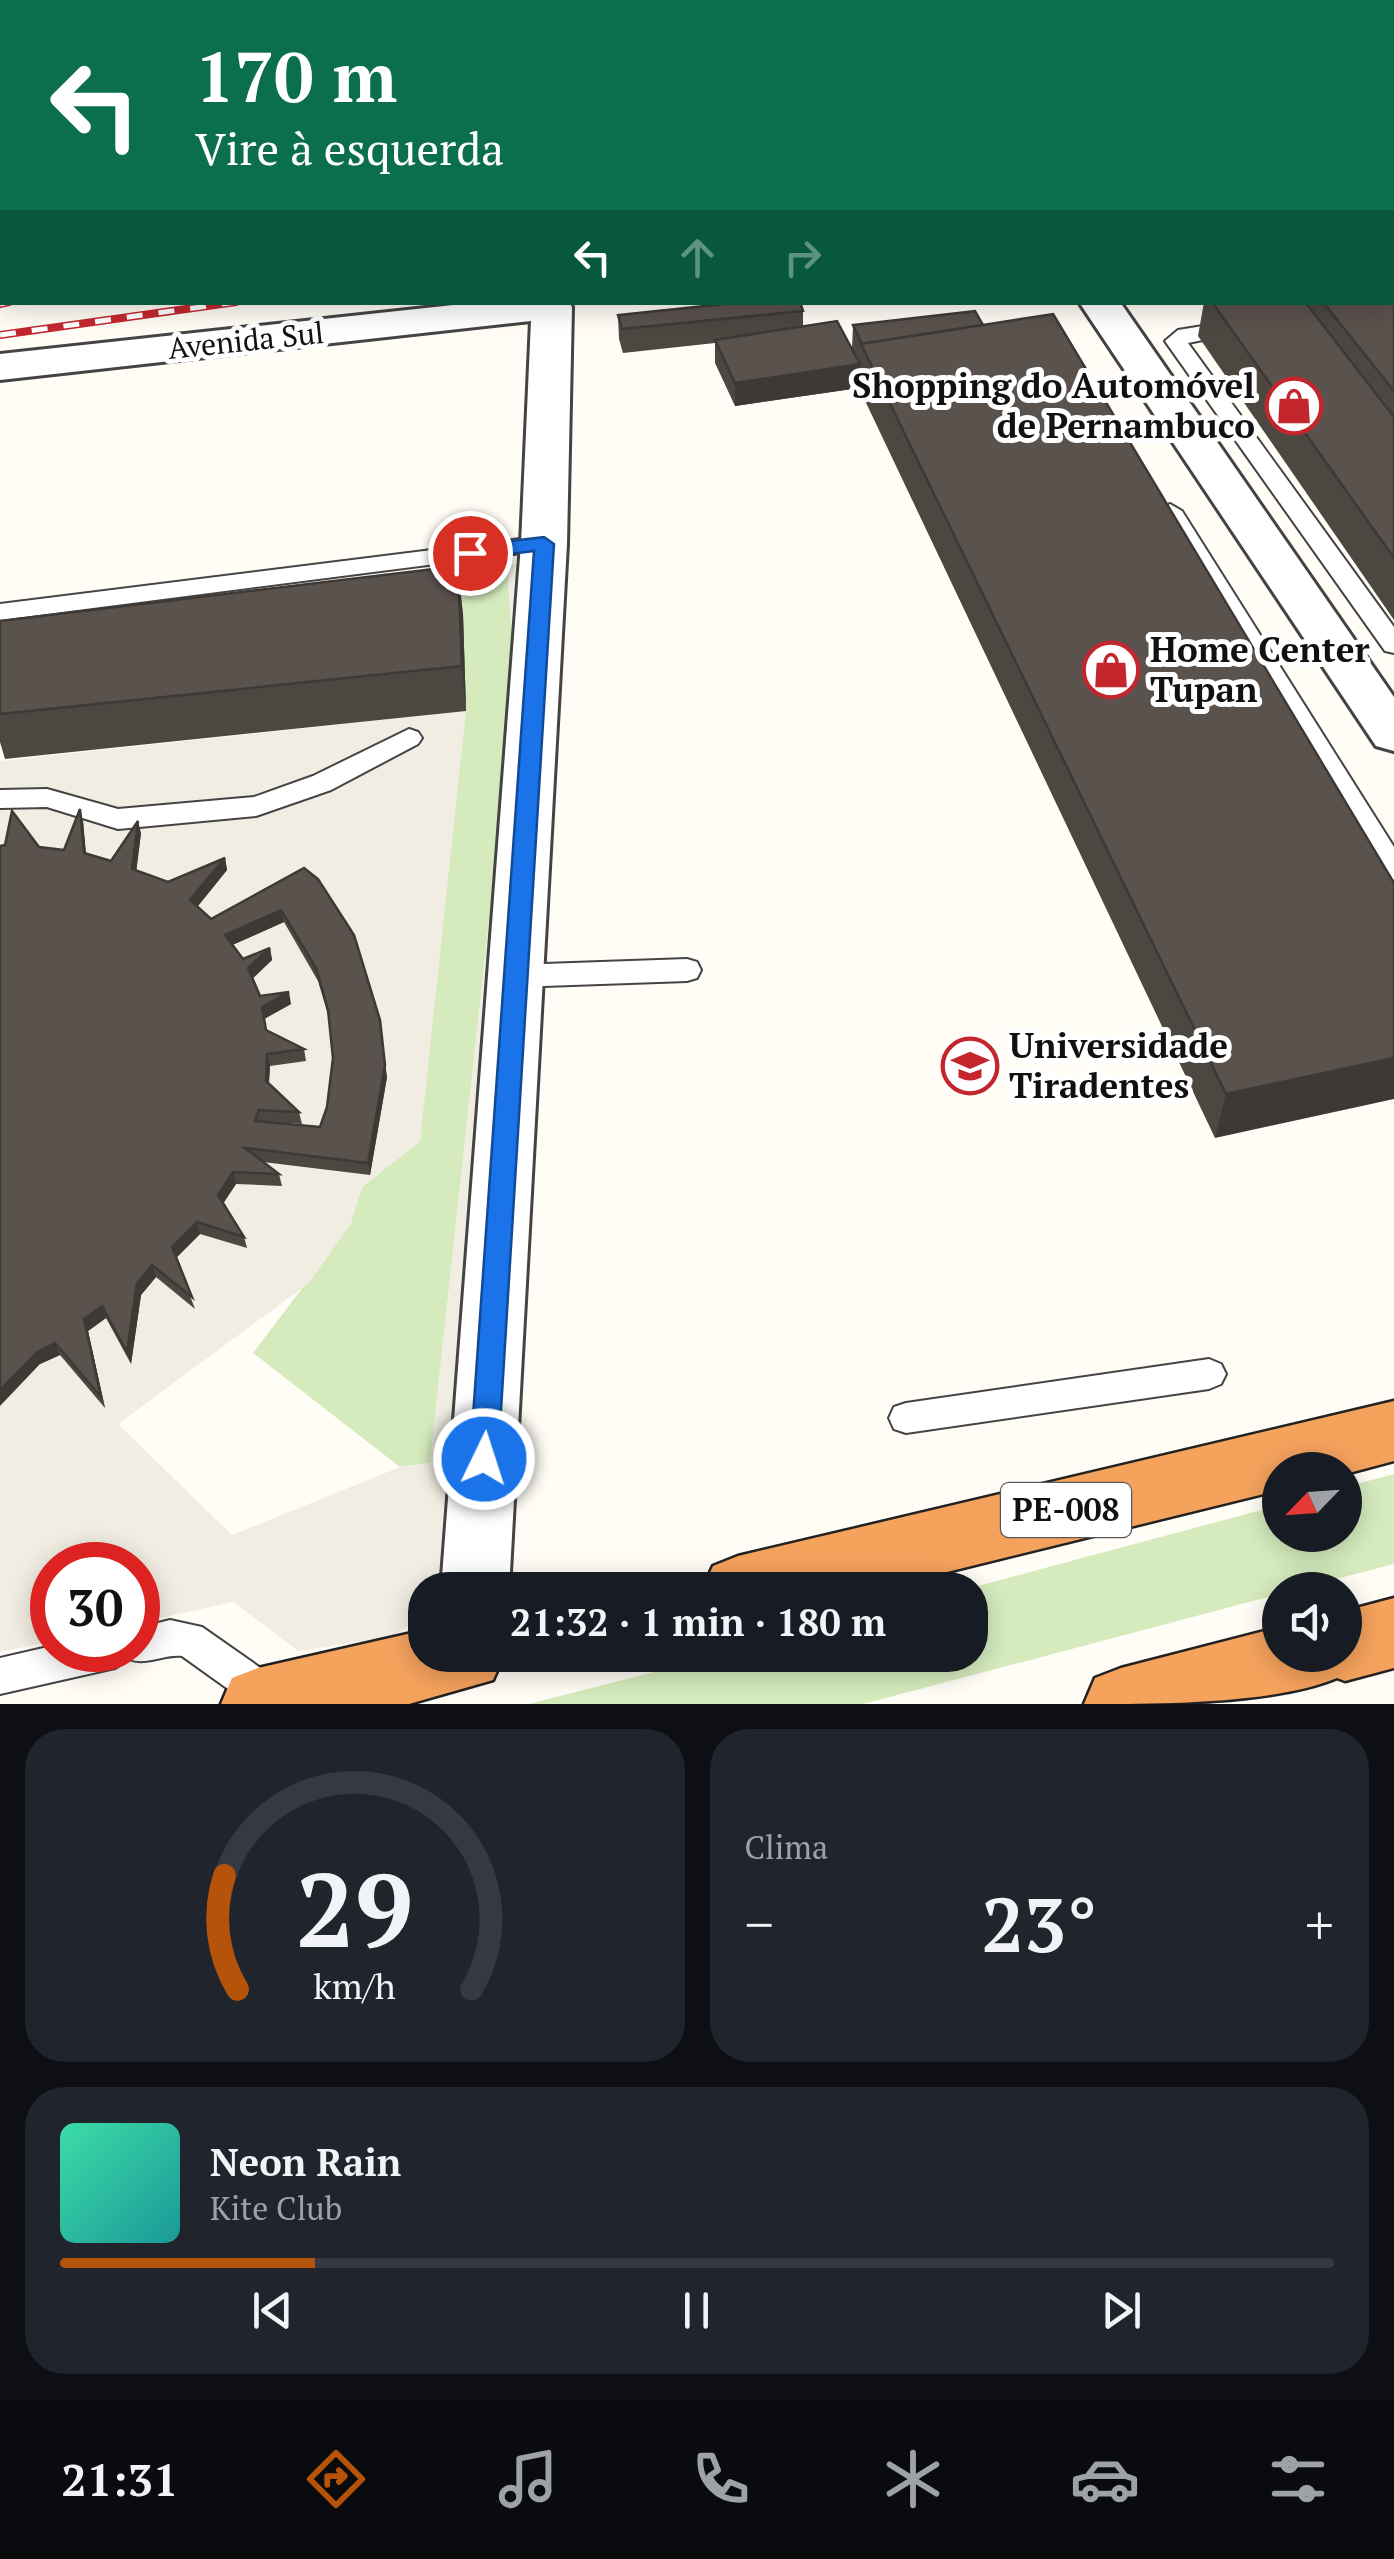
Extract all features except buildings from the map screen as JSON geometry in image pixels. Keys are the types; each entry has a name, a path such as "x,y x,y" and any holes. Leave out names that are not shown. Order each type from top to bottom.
{"highway":[{"name":"PE-008","path":"812,1572 1394,1431"},
{"path":"1362,1641 1394,1633"},
{"path":"1121,1704 1262,1667"},
{"path":"266,1702 408,1669"}],"street":[{"path":"1101,305 1394,734"},
{"name":"Avenida Sul","path":"0,368 552,307 544,544"},
{"path":"476,1572 544,544"}],"lane":[{"path":"1258,323 1186,335 1176,341 1394,645"},
{"path":"1152,483 1394,870"},
{"path":"0,612 544,544"},
{"path":"0,799 47,798 118,819 256,806 322,784 409,738"},
{"path":"515,976 687,970"},
{"path":"906,1418 1209,1374"},
{"path":"160,1640 189,1639 266,1702"},
{"path":"0,1676 30,1669"}],"green space":[{"path":"487,558 507,564 515,683 430,1463 400,1467 253,1353 350,1225 362,1187 420,1141 442,575"},
{"path":"1394,1474 1394,1564 1362,1572 1262,1572 1262,1599 988,1671 988,1583 1262,1510 1262,1552 1362,1552 1362,1482"},
{"path":"654,1672 984,1672 863,1704 529,1704"}],"shaded area":[{"path":"507,564 535,564 447,1572 408,1572 408,1625 392,1637 298,1651 233,1602 160,1618 160,1542 30,1542 30,1646 0,1652 0,761 466,711 420,1141 362,1187 350,1225 309,1283 118,1424 232,1535 400,1467 430,1463 515,683"}],"railway":[{"path":"0,335 215,305"}],"place":[{"name":"Shopping do Automóvel de Pernambuco","path":"1294,406"},
{"name":"Home Center Tupan","path":"1111,670"},
{"name":"Universidade Tiradentes","path":"970,1066"}],"route":[{"path":"470,553 544,544 484,1459"}]}
